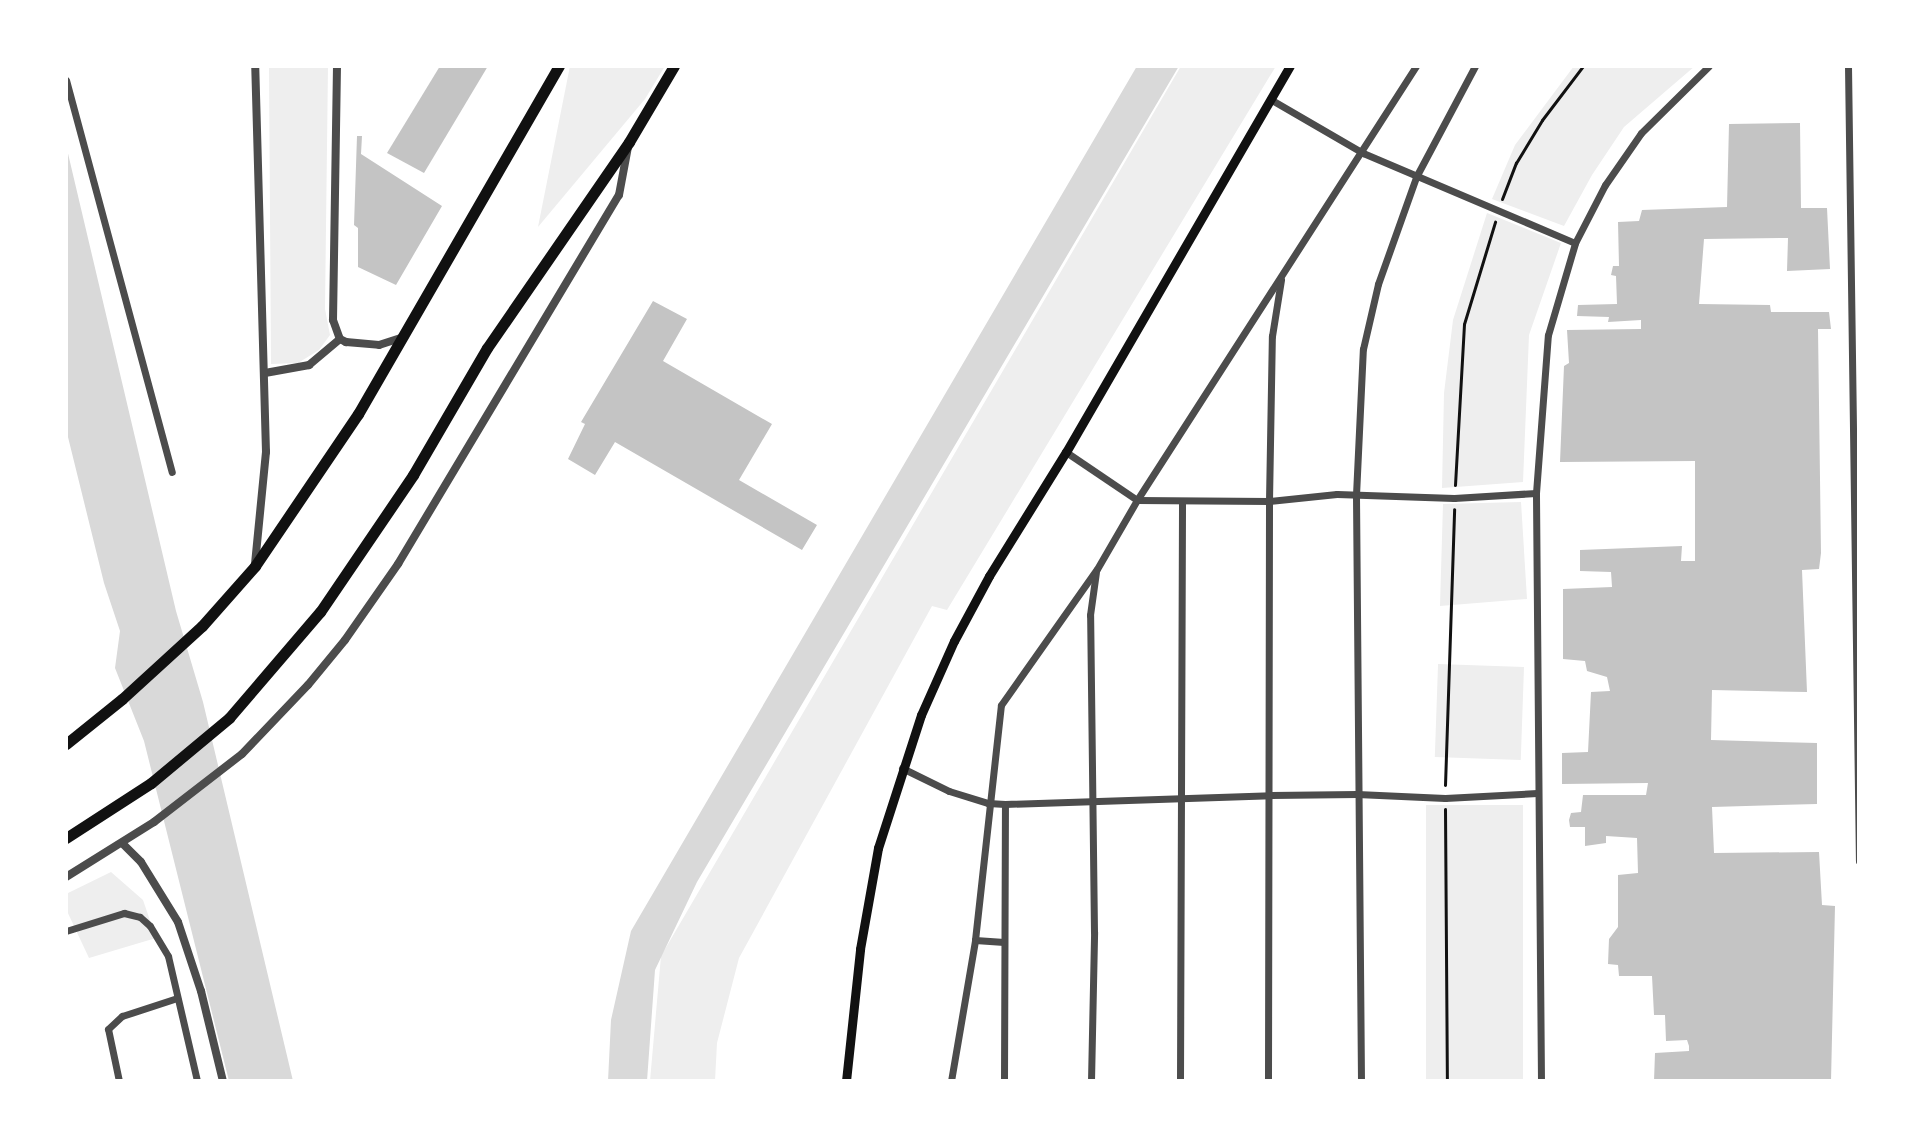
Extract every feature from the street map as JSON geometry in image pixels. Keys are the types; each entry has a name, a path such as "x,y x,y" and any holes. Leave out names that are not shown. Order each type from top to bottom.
{"highway":[{"path":"66,744 122,699 202,626 255,566 358,414 405,337 559,66"},
{"path":"66,838 151,783 229,718 320,612 368,543 487,348 629,142 674,66"}],"main road":[{"path":"846,1081 860,949 878,848 902,768 954,641 1290,66"}],"street":[{"path":"255,66 259,271 265,373 264,500 255,566"},
{"path":"337,66 331,307 340,339"},
{"path":"951,1081 975,940 1001,705 1097,569 1137,500 1363,153 1416,66"},
{"path":"1361,1081 1356,495 1363,349 1378,284 1416,177 1475,66"},
{"path":"1541,1081 1536,493 1548,335 1575,243 1605,185 1641,133 1709,66"},
{"path":"1848,66 1859,861"},
{"path":"66,80 172,472"},
{"path":"1270,99 1363,153 1497,213 1575,243"},
{"path":"66,877 123,844 242,754 308,685 398,564 619,195 629,142"},
{"path":"1268,1081 1271,795 1269,501 1272,336 1282,277"},
{"path":"340,339 363,346 405,337"},
{"path":"265,373 309,365 340,339"},
{"path":"1066,452 1137,500 1269,501 1356,495 1454,498 1536,493"},
{"path":"1180,1081 1182,502"},
{"path":"1091,1081 1094,932 1090,615 1097,569"},
{"path":"902,768 949,791 988,803 1005,804 1271,795 1357,794 1445,798 1537,793"},
{"path":"1004,1081 1005,804"},
{"path":"123,844 141,862 178,922 201,991 223,1081"},
{"path":"66,931 113,913 140,917 163,943 197,1081"},
{"path":"975,940 1004,942"},
{"path":"119,1081 108,1029 122,1016 177,998"}],"path":[{"path":"1447,1081 1445,798 1454,498 1464,324 1497,213 1516,163 1542,120 1583,66"}],"shaded area":[{"path":"269,66 328,66 325,309 330,335 319,350 298,363 271,364"},
{"path":"570,66 665,66 645,99 538,227"},
{"path":"1137,66 1179,66 697,882 655,970 647,1081 608,1081 611,1020 631,931"},
{"path":"1181,66 1276,66 947,610 932,606 739,958 717,1043 715,1081 650,1081 661,956"},
{"path":"1574,66 1695,66 1624,127 1592,175 1564,226 1492,199 1515,145"},
{"path":"66,145 176,611 203,702 293,1081 229,1081 144,741 115,668 120,631 104,583 66,429"},
{"path":"1487,213 1561,243 1529,335 1523,482 1442,488 1444,393 1453,320"},
{"path":"1521,502 1527,599 1440,606 1443,504"},
{"path":"1438,664 1524,667 1521,760 1435,757"},
{"path":"1426,805 1523,805 1523,1081 1426,1081"},
{"path":"111,872 143,900 156,938 89,958 66,909 66,894"}],"building":[{"path":"440,66 488,66 424,173 387,153"},
{"path":"1800,123 1801,208 1827,208 1830,269 1787,271 1788,238 1704,239 1699,304 1770,305 1771,312 1829,312 1831,329 1818,329 1821,553 1819,569 1802,570 1807,692 1712,690 1711,740 1817,743 1817,804 1712,807 1714,853 1819,852 1822,905 1835,906 1831,1081 1654,1081 1655,1053 1689,1051 1687,1040 1666,1041 1665,1015 1654,1015 1652,976 1619,976 1618,965 1608,964 1609,939 1618,927 1618,875 1638,873 1637,838 1606,836 1606,843 1585,846 1585,827 1570,827 1569,820 1571,813 1581,812 1583,795 1646,795 1648,783 1562,784 1562,753 1588,752 1591,692 1610,691 1607,677 1587,671 1585,661 1563,659 1563,589 1612,587 1611,572 1580,571 1580,550 1682,546 1681,561 1695,561 1695,461 1560,462 1564,366 1569,363 1567,330 1641,329 1641,320 1608,322 1609,317 1577,316 1578,305 1617,304 1616,276 1611,275 1613,266 1619,266 1618,222 1639,221 1642,210 1727,207 1729,124"},
{"path":"357,136 362,136 361,154 442,206 396,285 358,267 358,228 354,225"},
{"path":"653,301 687,319 663,361 772,424 739,480 817,525 802,550 615,442 595,475 568,459 585,424 581,422"}]}
